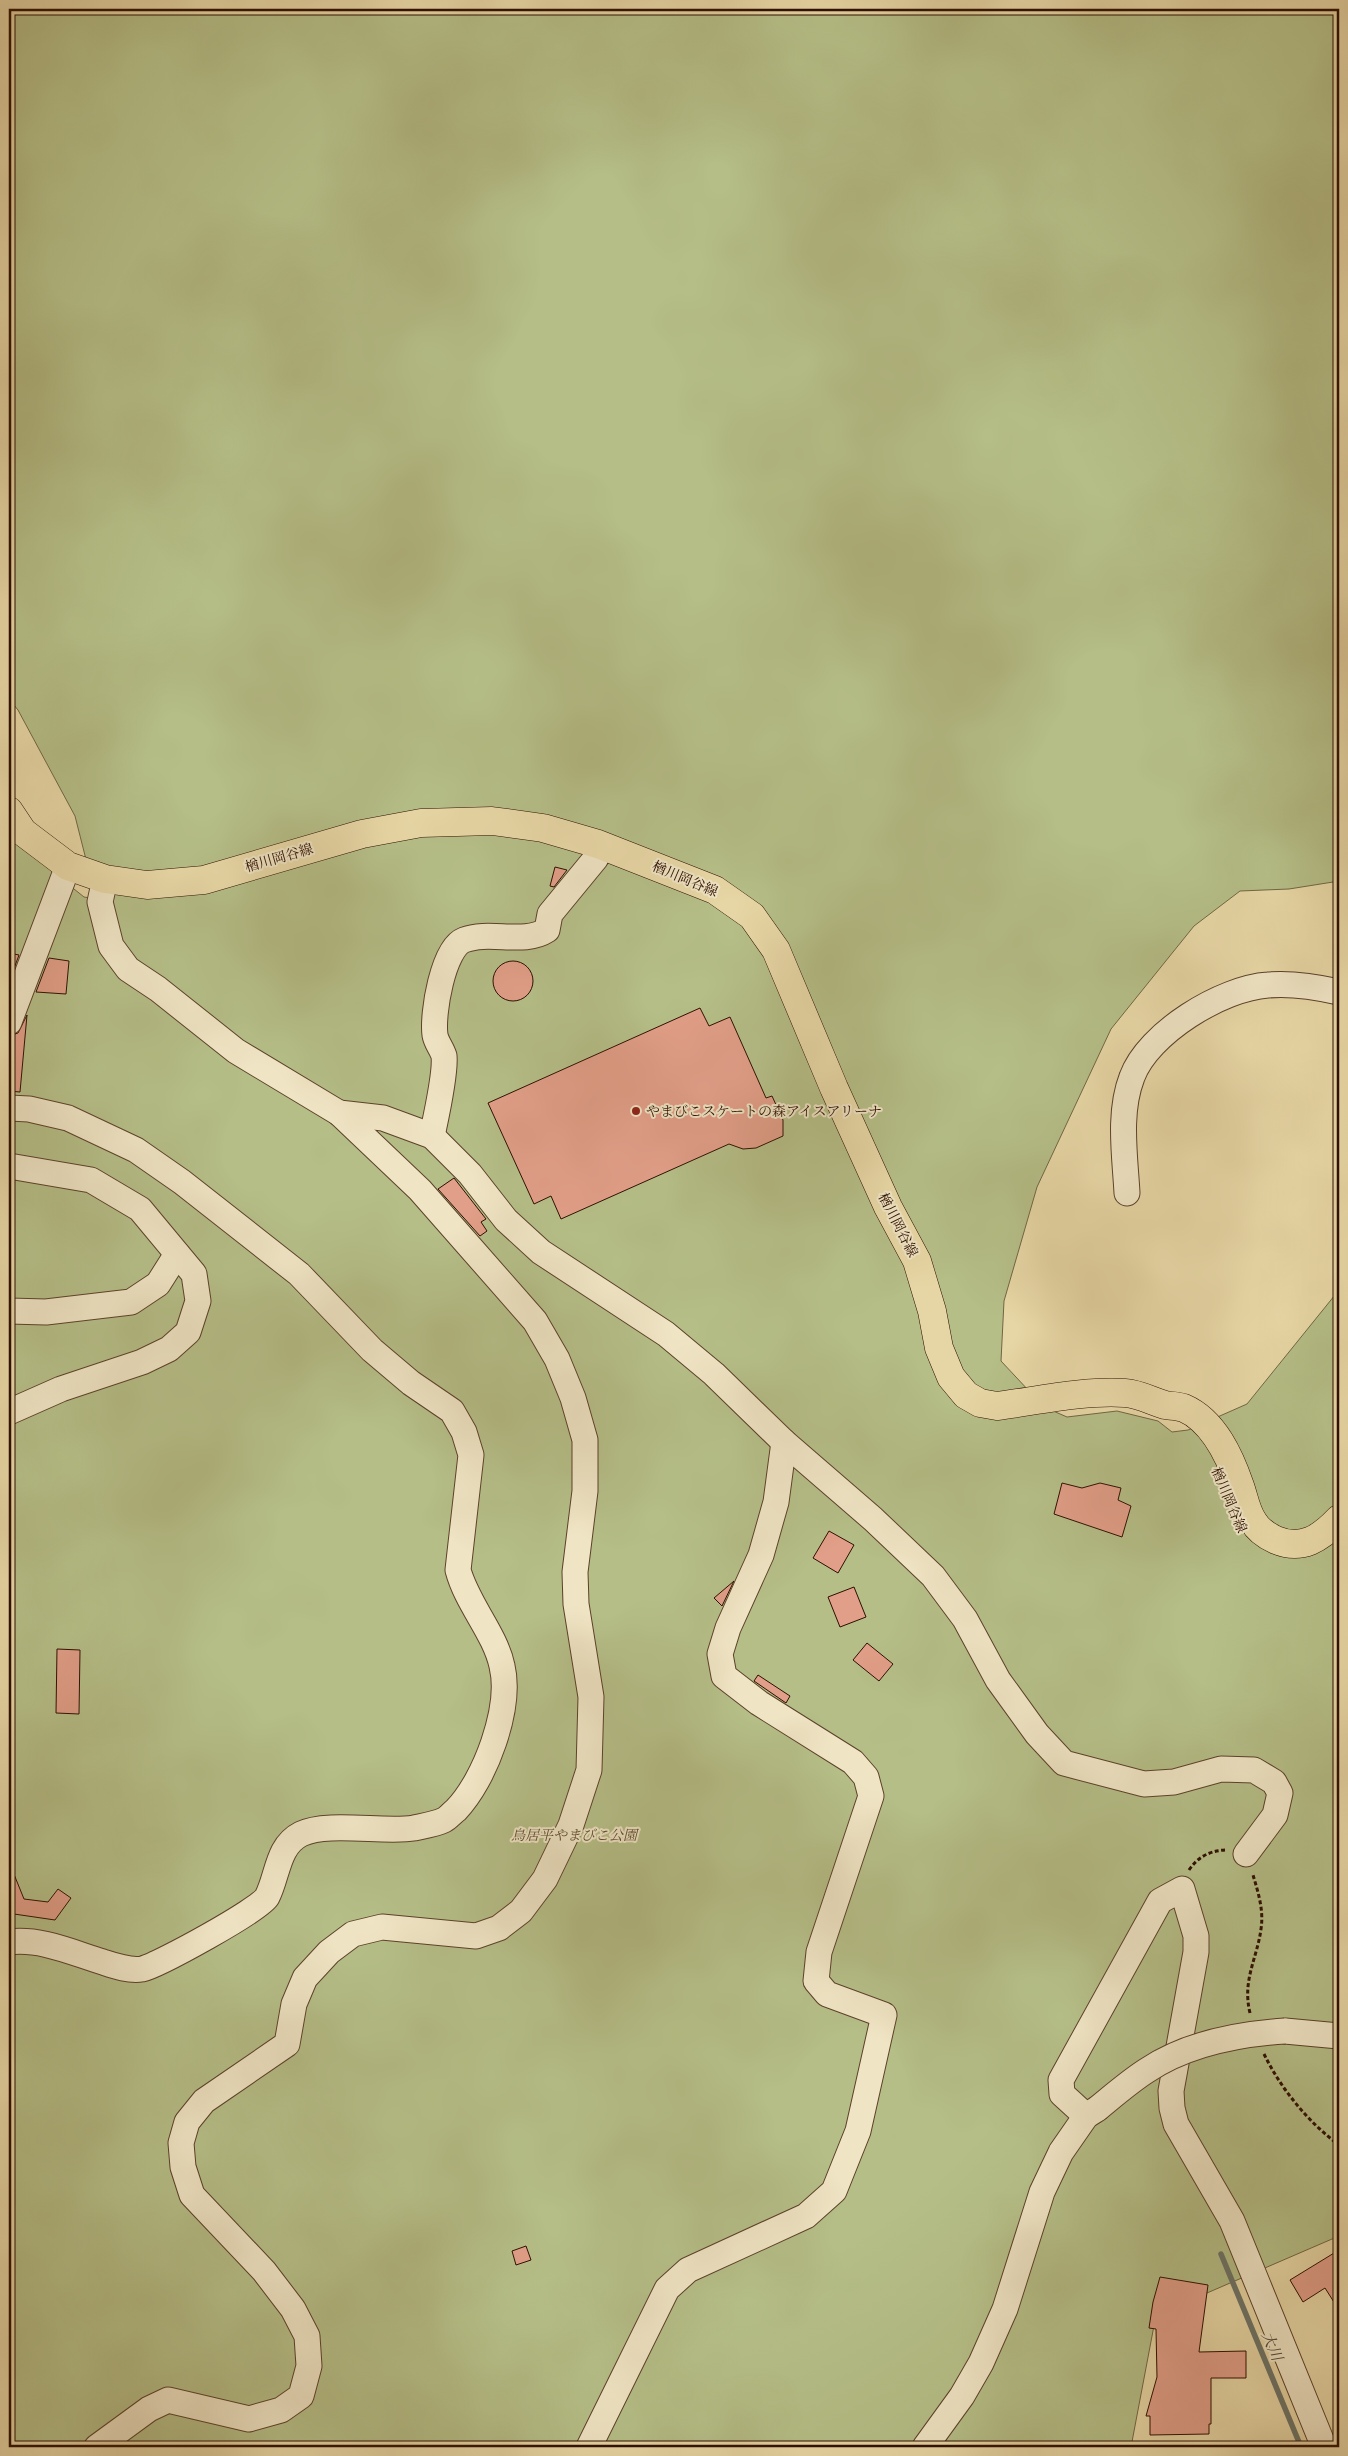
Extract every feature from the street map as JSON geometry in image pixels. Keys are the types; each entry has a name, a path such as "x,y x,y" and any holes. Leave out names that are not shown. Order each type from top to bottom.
{"main road":[{"name":"楢川岡谷線","path":"14,826 68,866 105,879 147,885 204,880 362,834 421,823 492,821 543,828 598,844 716,890 752,916 776,950 826,1071 880,1190 917,1261 932,1311 939,1348 956,1387 980,1403 997,1406 1104,1393 1140,1396 1164,1405 1183,1408 1201,1419 1218,1438 1233,1465 1253,1521 1266,1536 1286,1544 1304,1544 1321,1536 1339,1520"},
{"name":"楢川岡谷線","path":"1164,1405 1174,1418 1203,1443 1210,1454 1239,1531 1250,1544 1273,1557 1287,1560 1315,1556 1330,1548 1339,1540"}],"street":[{"path":"432,1136 444,1056 435,1034 440,982 452,951 463,940 488,936 537,936 546,930 550,914 596,858"},
{"path":"9,1022 68,866"},
{"path":"97,2447 149,2409 168,2400 249,2419 281,2410 301,2396 309,2366 307,2336 293,2309 264,2271 192,2195 183,2167 181,2143 188,2122 204,2101 287,2044 294,2004 305,1978 329,1952 353,1934 382,1927 476,1936 499,1928 521,1911 545,1879 571,1825 589,1770 591,1697 576,1604 575,1572 585,1491 585,1440 573,1398 557,1359 535,1321 420,1190 339,1113 236,1051 158,989 128,969 111,946 100,902 105,879"},
{"path":"1126,1193 1123,1120 1132,1077 1147,1048 1177,1023 1223,996 1267,985 1325,989 1339,992"},
{"path":"9,1108 29,1109 68,1118 136,1150 182,1182 299,1274 372,1350 411,1384 452,1411 464,1432 470,1455 458,1570 463,1587 502,1664 505,1684 497,1731 482,1773 467,1798 445,1820 412,1828 325,1829 301,1834 284,1848 266,1899 252,1911 141,1969 122,1968 44,1943 9,1942"},
{"path":"339,1113 383,1118 432,1136 470,1174 506,1220 541,1252 666,1334 714,1374 784,1442 874,1519 933,1576 965,1619 998,1680 1037,1734 1064,1763 1144,1784 1174,1782 1221,1769 1254,1770 1274,1782 1280,1794 1275,1815 1246,1854"},
{"path":"9,1166 91,1180 140,1209 194,1274 198,1301 188,1332 168,1349 142,1362 61,1389 9,1412"},
{"path":"9,1311 46,1312 131,1302 158,1284 177,1254"},
{"path":"589,2447 667,2289 688,2270 806,2216 834,2191 858,2131 884,2015 827,1994 816,1981 819,1952 871,1796 866,1777 853,1762 759,1703 724,1676 722,1668 720,1654 728,1628 761,1555 776,1502 784,1442"},
{"path":"1092,2112 1062,2094 1061,2080 1160,1902 1182,1889 1196,1936 1196,1952 1170,2091 1176,2124 1232,2221 1324,2447"},
{"path":"925,2447 962,2396 981,2363 1005,2309 1042,2192 1061,2152 1092,2112 1147,2070 1174,2056 1227,2038 1285,2031 1339,2036"}],"path":[{"path":"1182,1889 1186,1873 1197,1859 1215,1851 1237,1850 1246,1854 1261,1904 1261,1928 1248,1974 1247,2002 1252,2020"},
{"path":"1262,2047 1285,2089 1320,2131 1339,2145"}],"green space":[{"name":"鳥居平やまびこ公園","path":"9,9 1339,9 1339,888 1333,882 1289,889 1240,891 1194,926 1111,1029 1037,1187 1004,1301 1001,1361 1044,1407 1067,1417 1117,1411 1158,1421 1172,1432 1188,1430 1247,1404 1339,1290 1339,2236 1156,2315 1131,2447 9,2447 9,841 13,840 84,897 96,899 75,816 18,710 9,699"}],"building":[{"path":"555,867 567,870 554,887 550,886"},
{"path":"9,953 19,955 9,982"},
{"path":"49,958 69,961 66,994 36,992"},
{"path":"513,961 527,967 533,981 527,995 513,1001 499,995 493,981 499,967"},
{"name":"やまびこスケートの森アイスアリーナ","path":"700,1008 709,1026 730,1017 766,1098 772,1096 783,1120 783,1136 756,1148 743,1149 729,1144 561,1219 551,1196 534,1204 488,1103"},
{"path":"27,1015 20,1092 9,1091 9,1036 18,1033"},
{"path":"454,1178 486,1219 481,1222 487,1231 480,1236 438,1189"},
{"path":"1062,1483 1082,1488 1100,1483 1121,1488 1118,1500 1131,1506 1122,1537 1054,1514"},
{"path":"829,1531 854,1545 838,1573 813,1558"},
{"path":"734,1581 722,1606 714,1598"},
{"path":"854,1587 866,1617 840,1627 828,1597"},
{"path":"867,1643 893,1664 879,1681 853,1660"},
{"path":"57,1649 80,1650 79,1714 56,1713"},
{"path":"758,1675 790,1696 786,1703 754,1681"},
{"path":"9,1862 24,1899 48,1902 58,1889 71,1898 55,1920 14,1914 9,1901"},
{"path":"526,2246 531,2260 516,2265 512,2251"},
{"path":"1339,2250 1339,2310 1325,2288 1303,2302 1290,2280"},
{"path":"1160,2277 1208,2285 1199,2352 1246,2351 1246,2378 1211,2378 1211,2424 1209,2424 1209,2434 1150,2435 1150,2416 1146,2416 1157,2377 1156,2329 1149,2328 1153,2302"}],"waterway":[{"name":"大川","path":"1221,2254 1301,2447"}],"place":[{"name":"やまびこスケートの森アイスアリーナ","path":"636,1111"}]}
